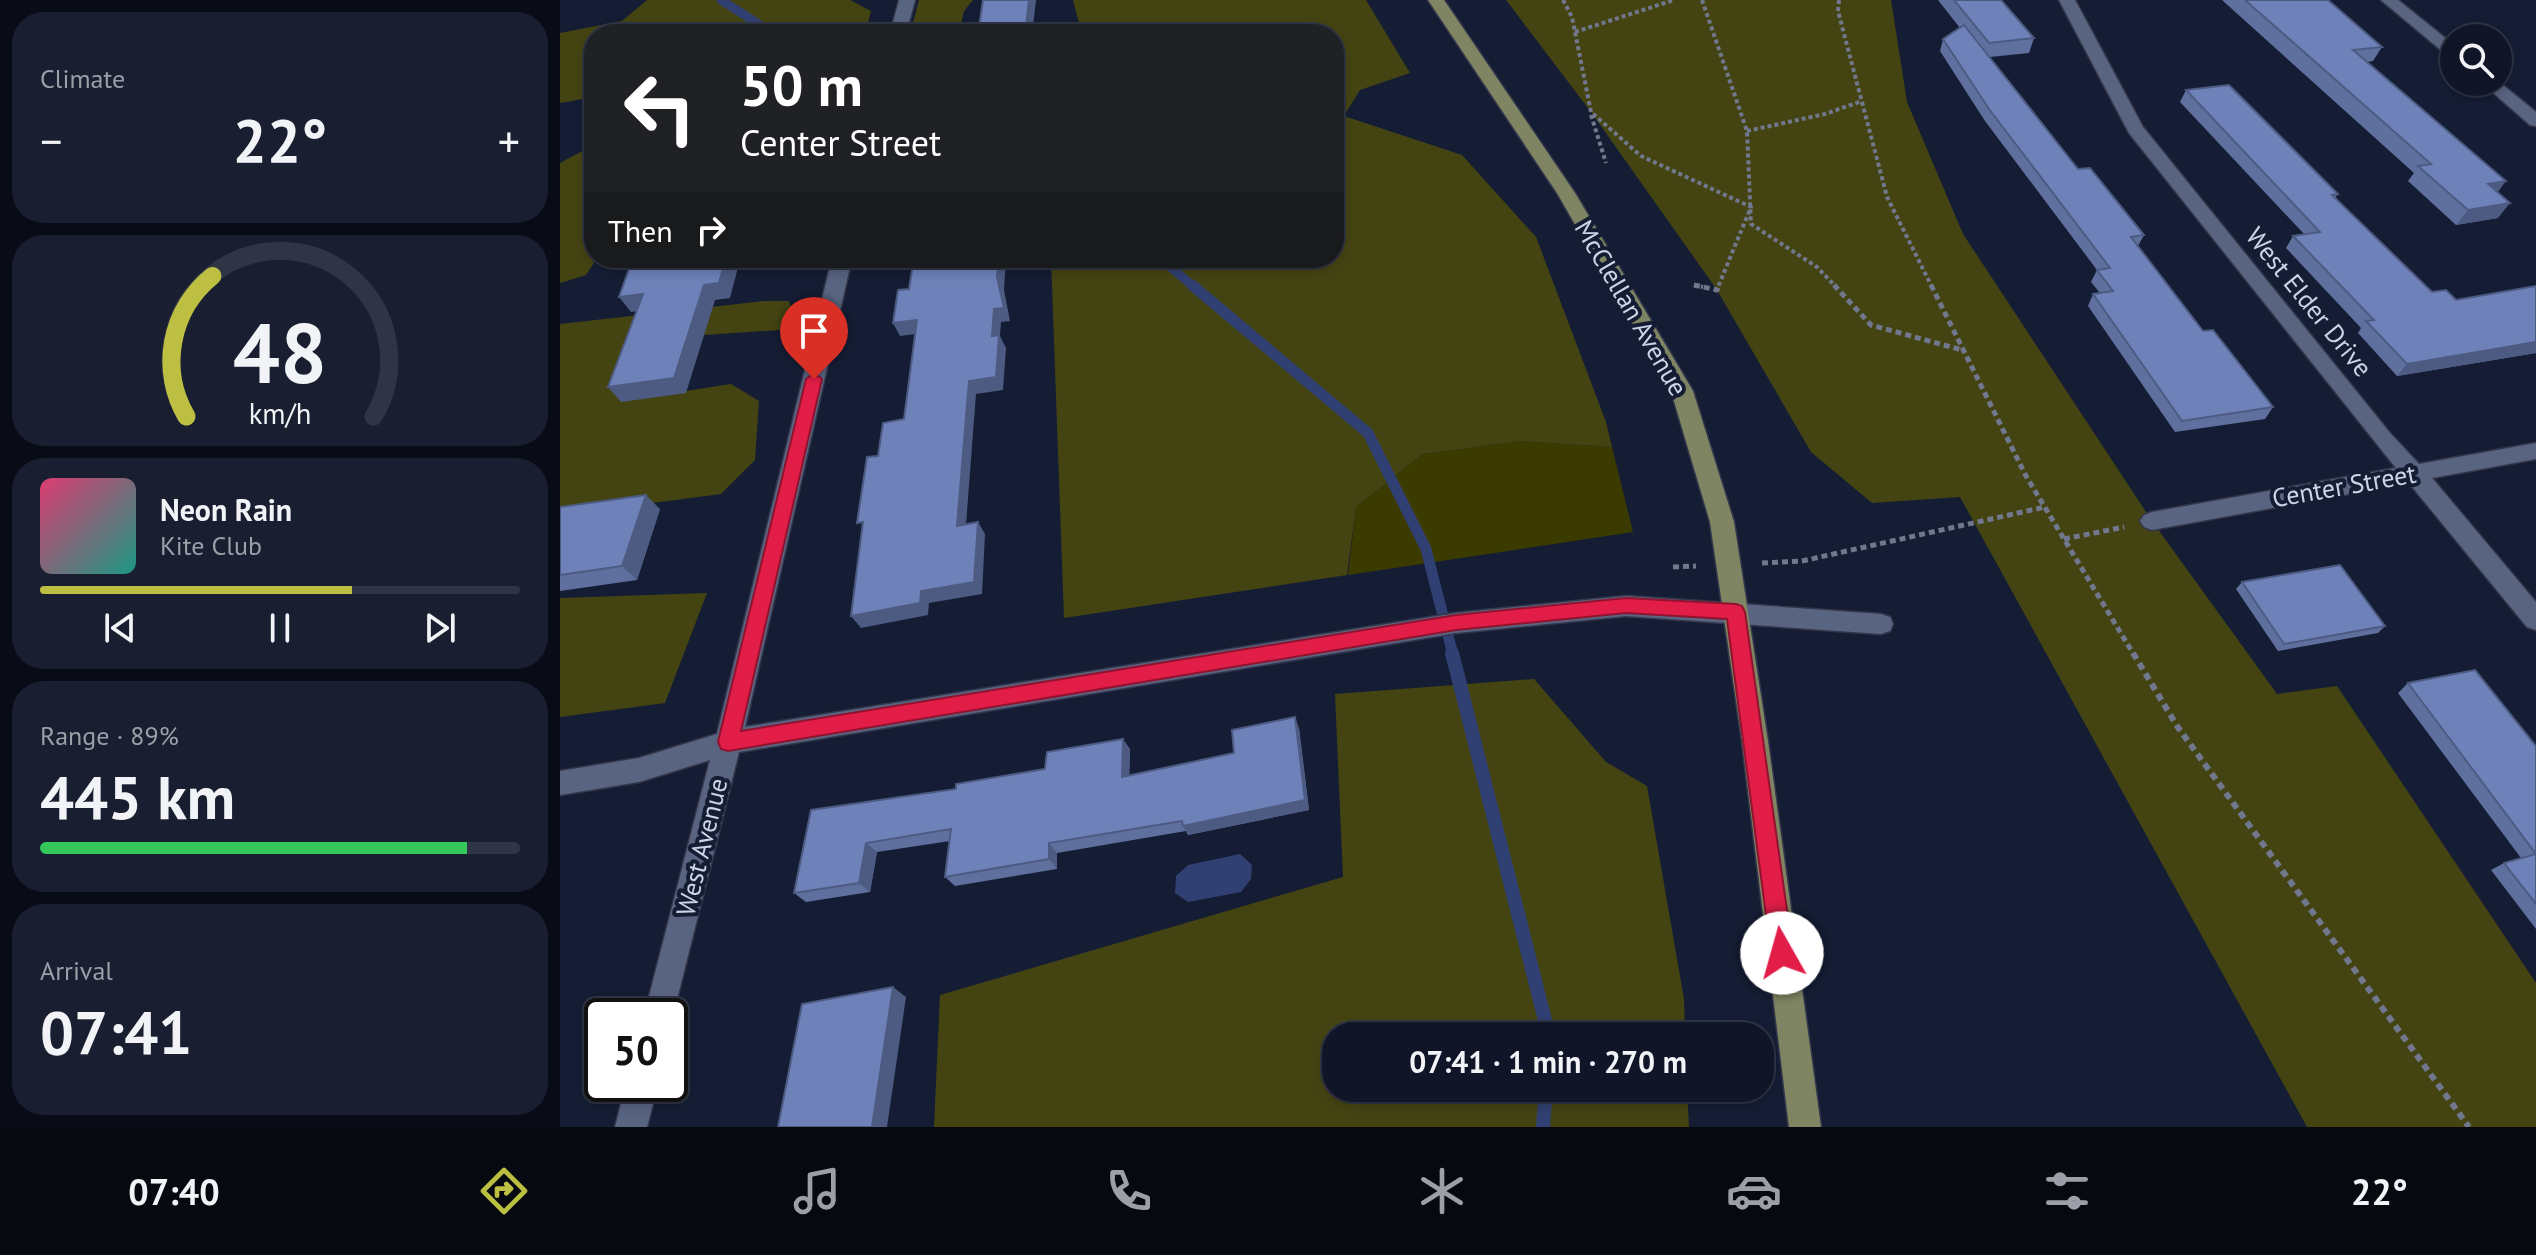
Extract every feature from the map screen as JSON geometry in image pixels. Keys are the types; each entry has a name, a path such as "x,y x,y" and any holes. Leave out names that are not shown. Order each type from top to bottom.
{"main road":[{"name":"McClellan Avenue","path":"1436,0 1566,193 1682,391 1722,522 1805,1127"}],"street":[{"path":"901,24 907,0"},
{"name":"West Elder Drive","path":"2067,0 2135,129 2382,439 2536,620"},
{"path":"2389,0 2440,42"},
{"path":"2506,96 2536,121"},
{"name":"West Avenue","path":"664,998 728,742 840,268"},
{"name":"Center Street","path":"2152,521 2536,451"},
{"path":"560,783 639,770 728,742 1456,623 1626,606 1881,624"},
{"path":"631,1127 637,1102"}],"path":[{"path":"1563,0 1572,17 1591,112 1606,163"},
{"path":"1575,32 1674,0"},
{"path":"1702,0 1747,131 1751,224 1817,267 1871,325 1963,350"},
{"path":"1839,0 1838,11 1887,197 2026,476 2177,726 2469,1127"},
{"path":"1747,131 1825,114 1862,101"},
{"path":"1591,112 1641,156 1751,207"},
{"path":"1694,285 1717,290 1751,207"},
{"path":"1802,561 2045,507"},
{"path":"2064,539 2152,521"}],"shaded area":[{"path":"647,0 850,0 871,11 868,24 606,24 622,21"},
{"path":"919,0 973,0 964,11 961,24 913,24"},
{"path":"1073,0 1366,0 1410,73 1360,90 1344,116 1344,24 1079,24"},
{"path":"1506,0 1891,0 1907,102 1963,234 2152,521 2277,694 2337,686 2536,983 2536,1127 2307,1127 1960,497 1872,503 1811,452 1717,290 1591,112"},
{"path":"584,28 584,99 560,103 560,33"},
{"path":"1344,116 1462,155 1536,237 1606,422 1612,447 1521,441 1423,454 1356,507 1347,575 1064,618 1051,268 1344,268"},
{"path":"584,150 584,268 591,268 586,275 560,283 560,163"},
{"path":"789,301 793,314 780,330 704,335 621,401 731,384 759,401 755,460 721,494 560,515 560,324"},
{"path":"1521,441 1612,447 1633,532 1348,575 1356,507 1423,454"},
{"path":"707,593 665,703 560,717 560,598"},
{"path":"1534,679 1606,762 1647,786 1684,999 1685,1022 1322,1022 1322,1102 1688,1102 1689,1127 934,1127 940,995 1343,877 1335,694"}],"water":[{"path":"1240,854 1252,865 1251,879 1241,892 1188,902 1175,893 1176,876 1188,865"}],"building":[{"path":"983,0 1029,0 1026,24 979,24"},
{"path":"1954,0 2001,0 2034,38 1989,43"},
{"path":"2245,0 2328,0 2382,47 2353,50 2506,181 2488,184 2510,203 2468,210 2418,166 2431,164"},
{"path":"1964,25 2078,169 2090,168 2144,235 2131,237 2203,331 2213,330 2273,407 2182,421 2093,294 2113,291 2097,270 2110,268 1989,109 1943,39"},
{"path":"2229,85 2338,194 2332,195 2432,292 2446,290 2456,300 2536,286 2536,342 2407,364 2366,321 2374,320 2293,236 2320,232 2186,90"},
{"path":"629,268 723,268 719,283 704,285 674,378 608,387 643,294 619,297"},
{"path":"912,268 998,268 1004,308 994,309 992,336 999,335 996,377 969,381 957,526 978,522 974,582 921,591 920,603 851,616 863,522 857,523 867,457 878,456 883,423 904,419 917,320 893,323 898,290 909,289"},
{"path":"646,495 622,566 560,575 560,507"},
{"path":"2340,565 2385,626 2284,644 2242,582"},
{"path":"2475,670 2536,746 2536,854 2408,683"},
{"path":"1295,717 1305,800 1183,826 1182,821 1049,843 1049,859 945,877 951,829 866,843 859,883 794,893 811,810 956,789 956,784 1045,769 1047,752 1123,739 1122,777 1234,753 1232,730"},
{"path":"2536,854 2536,904 2504,863"},
{"path":"893,987 872,1127 778,1127 802,1004"}],"waterway":[{"path":"721,0 758,24"},
{"path":"1172,268 1194,287"},
{"path":"1192,285 1368,433 1426,549 1453,655"},
{"path":"1452,653 1545,1022"},
{"path":"1543,1127 1545,1102"}],"route":[{"path":"814,379 728,742 1456,623 1626,606 1736,612 1782,953"}]}
